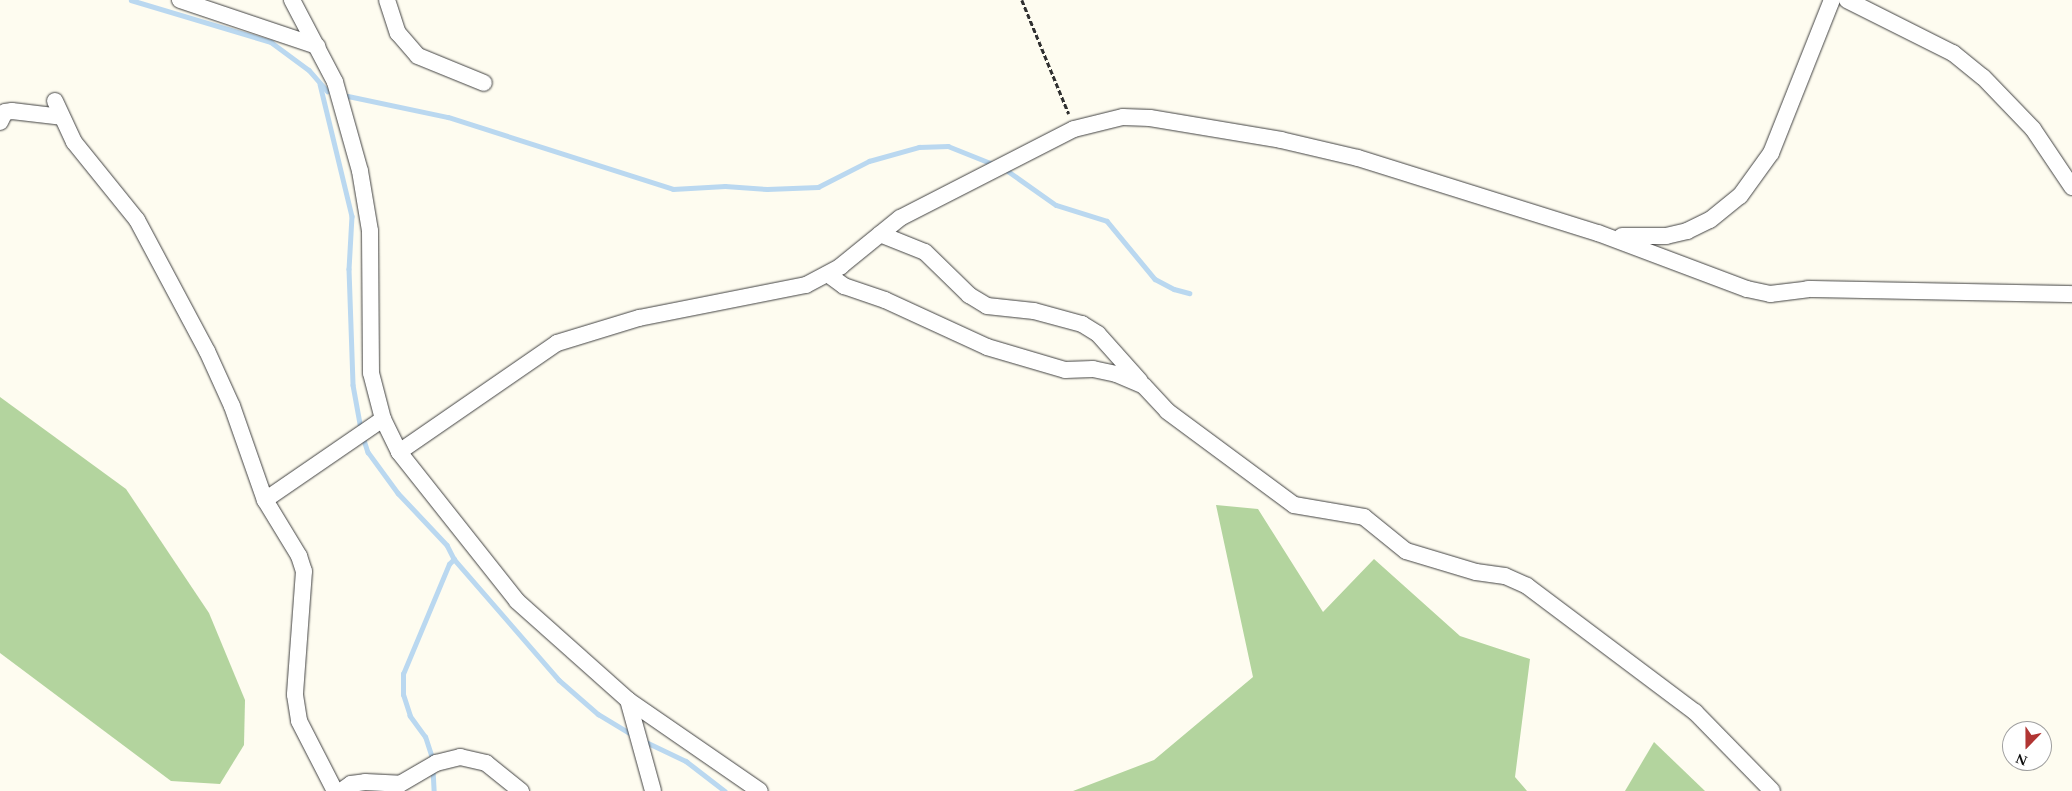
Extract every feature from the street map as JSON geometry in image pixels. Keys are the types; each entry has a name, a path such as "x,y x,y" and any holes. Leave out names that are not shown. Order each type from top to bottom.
{"street":[{"path":"180,0 318,46"},
{"path":"292,0 318,46 335,82 360,171 370,231 371,373 378,423 517,602 628,700 760,791"},
{"path":"386,0 398,33 418,56 484,83"},
{"path":"1598,233 1633,238 1666,236 1710,220 1740,196 1771,153 1832,0"},
{"path":"1847,0 1953,53 1983,77 2033,129 2072,187"},
{"path":"54,102 74,142 137,220 161,264 232,406 265,500 299,556 304,571 295,695 299,721 336,791"},
{"path":"0,122 5,112 12,111 62,117"},
{"path":"399,452 557,342 639,318 806,285 829,275 900,218 1074,129 1115,118 1141,118 1281,140 1358,158 1598,233 1747,289 1770,294 1808,289 2072,294"},
{"path":"880,234 925,252 969,295 987,306 1034,310 1082,324 1098,334 1167,411 1294,505 1364,517 1406,551 1476,572 1505,576 1527,586 1695,712 1772,791"},
{"path":"829,275 855,291 885,300 987,347 1066,370 1093,369 1116,374 1144,386"},
{"path":"265,500 378,423"},
{"path":"628,700 653,791"},
{"path":"341,791 351,784 365,782 400,784 436,764 460,757 486,763 521,791"}],"path":[{"path":"1022,0 1061,90 1074,129"}],"green space":[{"path":"0,397 126,489 209,613 245,700 244,745 220,784 171,781 0,653"},
{"path":"1216,505 1258,509 1323,612 1374,559 1460,636 1530,659 1515,777 1527,791 1073,791 1154,760 1253,677"},
{"path":"1654,742 1705,791 1625,791"}],"waterway":[{"path":"131,0 271,42 309,70 327,91"},
{"path":"320,84 352,216 349,269 353,385 361,429"},
{"path":"348,96 448,117 673,189 725,186 767,189 818,187 869,161 919,147 948,146 993,164"},
{"path":"1005,169 1056,205 1107,221 1155,279 1174,289 1189,293"},
{"path":"363,437 368,452 398,493 447,545 454,559 559,680 598,714 633,735"},
{"path":"433,761 425,737 410,716 403,695 403,674 449,564 454,559"},
{"path":"644,741 686,761 725,791"},
{"path":"433,769 434,791"}]}
